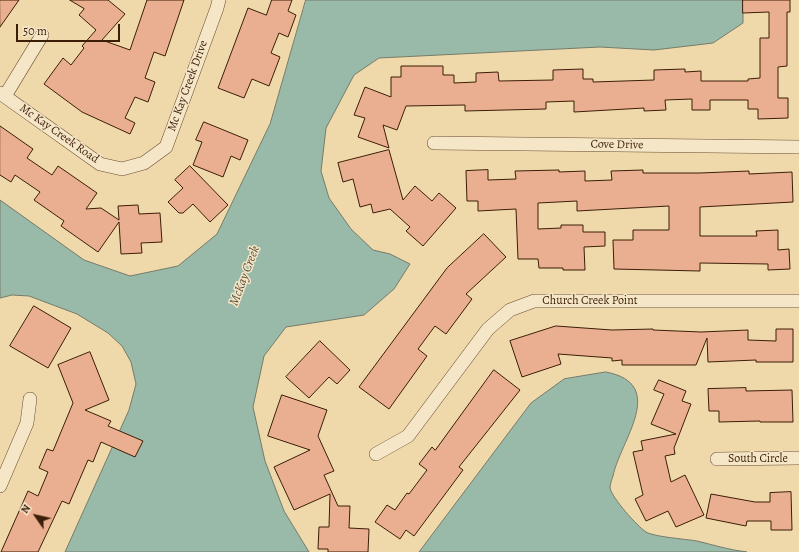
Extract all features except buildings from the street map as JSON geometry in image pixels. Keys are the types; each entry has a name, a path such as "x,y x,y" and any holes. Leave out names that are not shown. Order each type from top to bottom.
{"street":[{"name":"Mc Kay Creek Drive","path":"144,163 166,147 219,0"},
{"path":"2,95 42,35"},
{"name":"Mc Kay Creek Road","path":"2,95 100,164 122,169 144,163"},
{"name":"Cove Drive","path":"434,142 799,147"},
{"name":"Church Creek Point","path":"376,454 408,436 488,329 510,310 534,301 799,301"},
{"path":"0,484 27,423 30,398"},
{"name":"South Circle","path":"717,459 799,458"}],"water":[{"name":"McKay Creek","path":"306,0 743,0 743,23 713,43 654,50 600,47 379,58 354,75 326,128 321,171 329,198 351,229 373,250 390,254 410,264 394,289 364,315 286,327 264,356 253,407 265,461 284,511 309,552 65,552 129,410 136,384 131,362 122,346 108,333 77,314 29,296 12,295 0,298 0,200 84,260 130,276 178,266 217,234 270,124"},
{"path":"606,372 625,378 635,388 638,401 636,415 617,462 610,485 612,493 625,512 650,534 697,541 747,552 419,552 531,403 564,379"}]}
